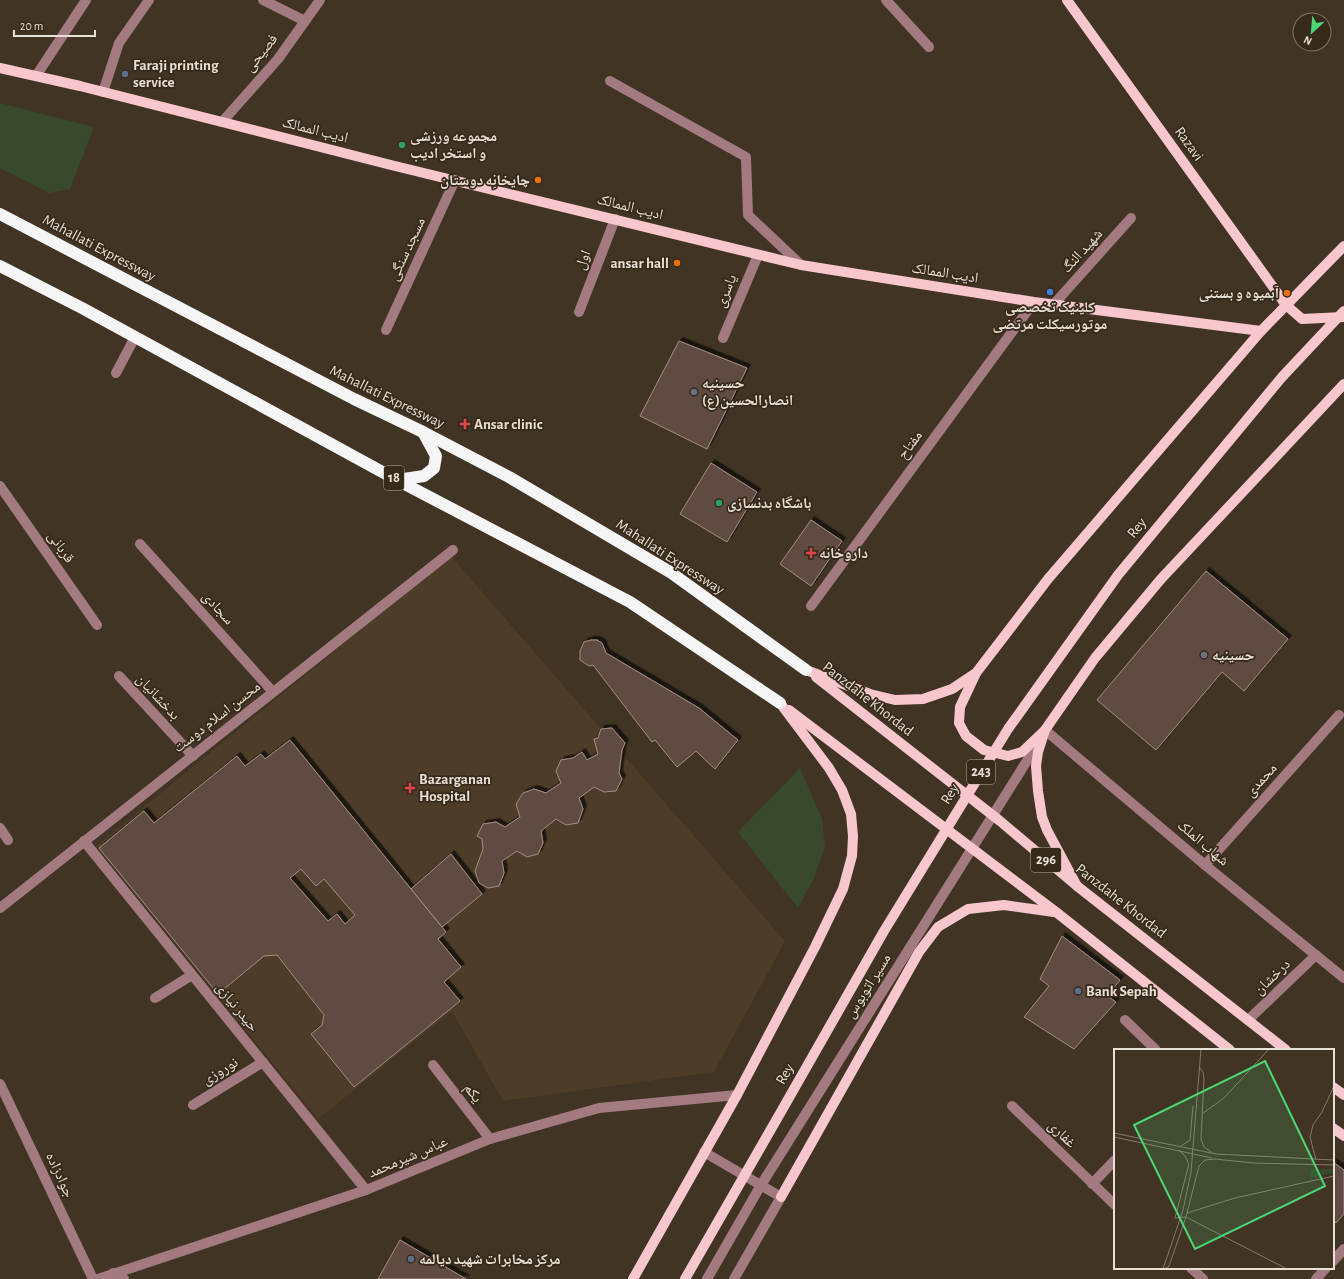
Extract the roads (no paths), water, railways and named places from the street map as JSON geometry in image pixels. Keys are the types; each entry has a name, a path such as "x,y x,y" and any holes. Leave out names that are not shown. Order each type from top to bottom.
{"highway":[{"name":"Mahallati Expressway","path":"0,214 354,399 423,432 509,477 670,572 806,670"},
{"name":"18","path":"0,266 135,337 397,480 630,602 780,703"},
{"path":"397,480 424,476 434,468 436,456 423,432"}],"main road":[{"name":"Razavi","path":"1067,0 1286,305 1302,319 1344,317"},
{"name":"ادیب الممالک","path":"0,68 103,92 801,265 1034,302 1261,331"},
{"path":"1344,246 1261,331 1048,579 976,673 960,707 959,723 966,736 984,750 1008,756 1022,752 1045,730 1095,658 1161,579 1344,384"},
{"name":"Rey","path":"685,1279 884,931 1008,729 1118,575 1282,377 1344,310"},
{"path":"806,670 870,694 895,700 923,699 952,689 976,673"},
{"name":"Panzdahe Khordad","path":"806,670 1000,821 1077,886 1285,1049"},
{"path":"633,1279 737,1096 815,947 843,889 852,856 853,836 851,814 842,790 829,768 780,703"},
{"name":"296","path":"780,703 1056,912 1226,1049"},
{"path":"1045,730 1038,752 1036,766 1042,817 1046,830 1077,886"},
{"path":"781,1197 919,952 938,927 968,909 1004,905 1056,912"},
{"path":"1334,1088 1344,1095"},
{"path":"1334,1129 1344,1136"}],"street":[{"path":"36,76 86,0"},
{"path":"103,92 119,43 149,0"},
{"path":"263,0 305,21"},
{"name":"فصیحی","path":"222,122 278,59 320,0"},
{"path":"886,0 929,47"},
{"path":"610,81 746,157 748,215 801,265"},
{"name":"مسجد سنگی","path":"386,330 455,180"},
{"name":"شهید النگ","path":"1054,304 1131,218"},
{"name":"اول","path":"579,312 615,219"},
{"name":"یاسری","path":"723,338 758,254"},
{"name":"مفتاح","path":"812,606 1034,302"},
{"path":"116,374 135,337"},
{"name":"قربانی","path":"0,486 97,625"},
{"name":"سجادی","path":"140,544 273,692"},
{"name":"محسن اسلام دوست","path":"0,908 453,550"},
{"name":"بدخشانیان","path":"119,676 193,756"},
{"name":"مسیر اتوبوس","path":"707,1279 761,1185 1058,712"},
{"name":"محمدی","path":"1205,865 1339,715"},
{"name":"شهاب الملک","path":"1045,730 1205,865 1344,978"},
{"path":"0,828 8,840"},
{"name":"حیدر نیازی","path":"84,841 366,1190"},
{"name":"درخشان","path":"1248,1020 1316,955"},
{"path":"155,998 192,975"},
{"path":"1124,1020 1155,1049"},
{"name":"نوروزی","path":"193,1105 262,1062"},
{"name":"یکم","path":"433,1065 490,1139"},
{"name":"جوادزاده","path":"0,1084 93,1279"},
{"name":"عباس شیرمحمد","path":"98,1279 366,1190 490,1139 598,1108 737,1096"},
{"name":"غفاری","path":"1012,1106 1114,1204"},
{"path":"704,1152 781,1197 734,1279"},
{"path":"1092,1184 1114,1161"},
{"path":"1334,1260 1344,1249"},
{"path":"1192,1269 1203,1279"},
{"path":"1316,1279 1325,1269"},
{"path":"113,1273 124,1279"}],"place":[{"name":"Faraji printing service","path":"125,74"},
{"name":"مجموعه ورزشی و استخر ادیب","path":"402,145"},
{"name":"چایخانِه دوستان","path":"538,180"},
{"name":"ansar hall","path":"677,263"},
{"name":"کلینیک تخصصی موتورسیکلت مرتضی","path":"1050,292"},
{"name":"آبمیوه و بستنی","path":"1287,293"},
{"name":"حسینیه انصارالحسین(ع)","path":"694,392"},
{"name":"Ansar clinic","path":"465,424"},
{"name":"باشگاه بدنسازی","path":"719,503"},
{"name":"داروخانه","path":"811,553"},
{"name":"حسینیه","path":"1204,655"},
{"name":"Bazarganan Hospital","path":"410,788"},
{"name":"Bank Sepah","path":"1078,991"},
{"name":"مرکز مخابرات شهید دیالمه","path":"411,1259"}]}
